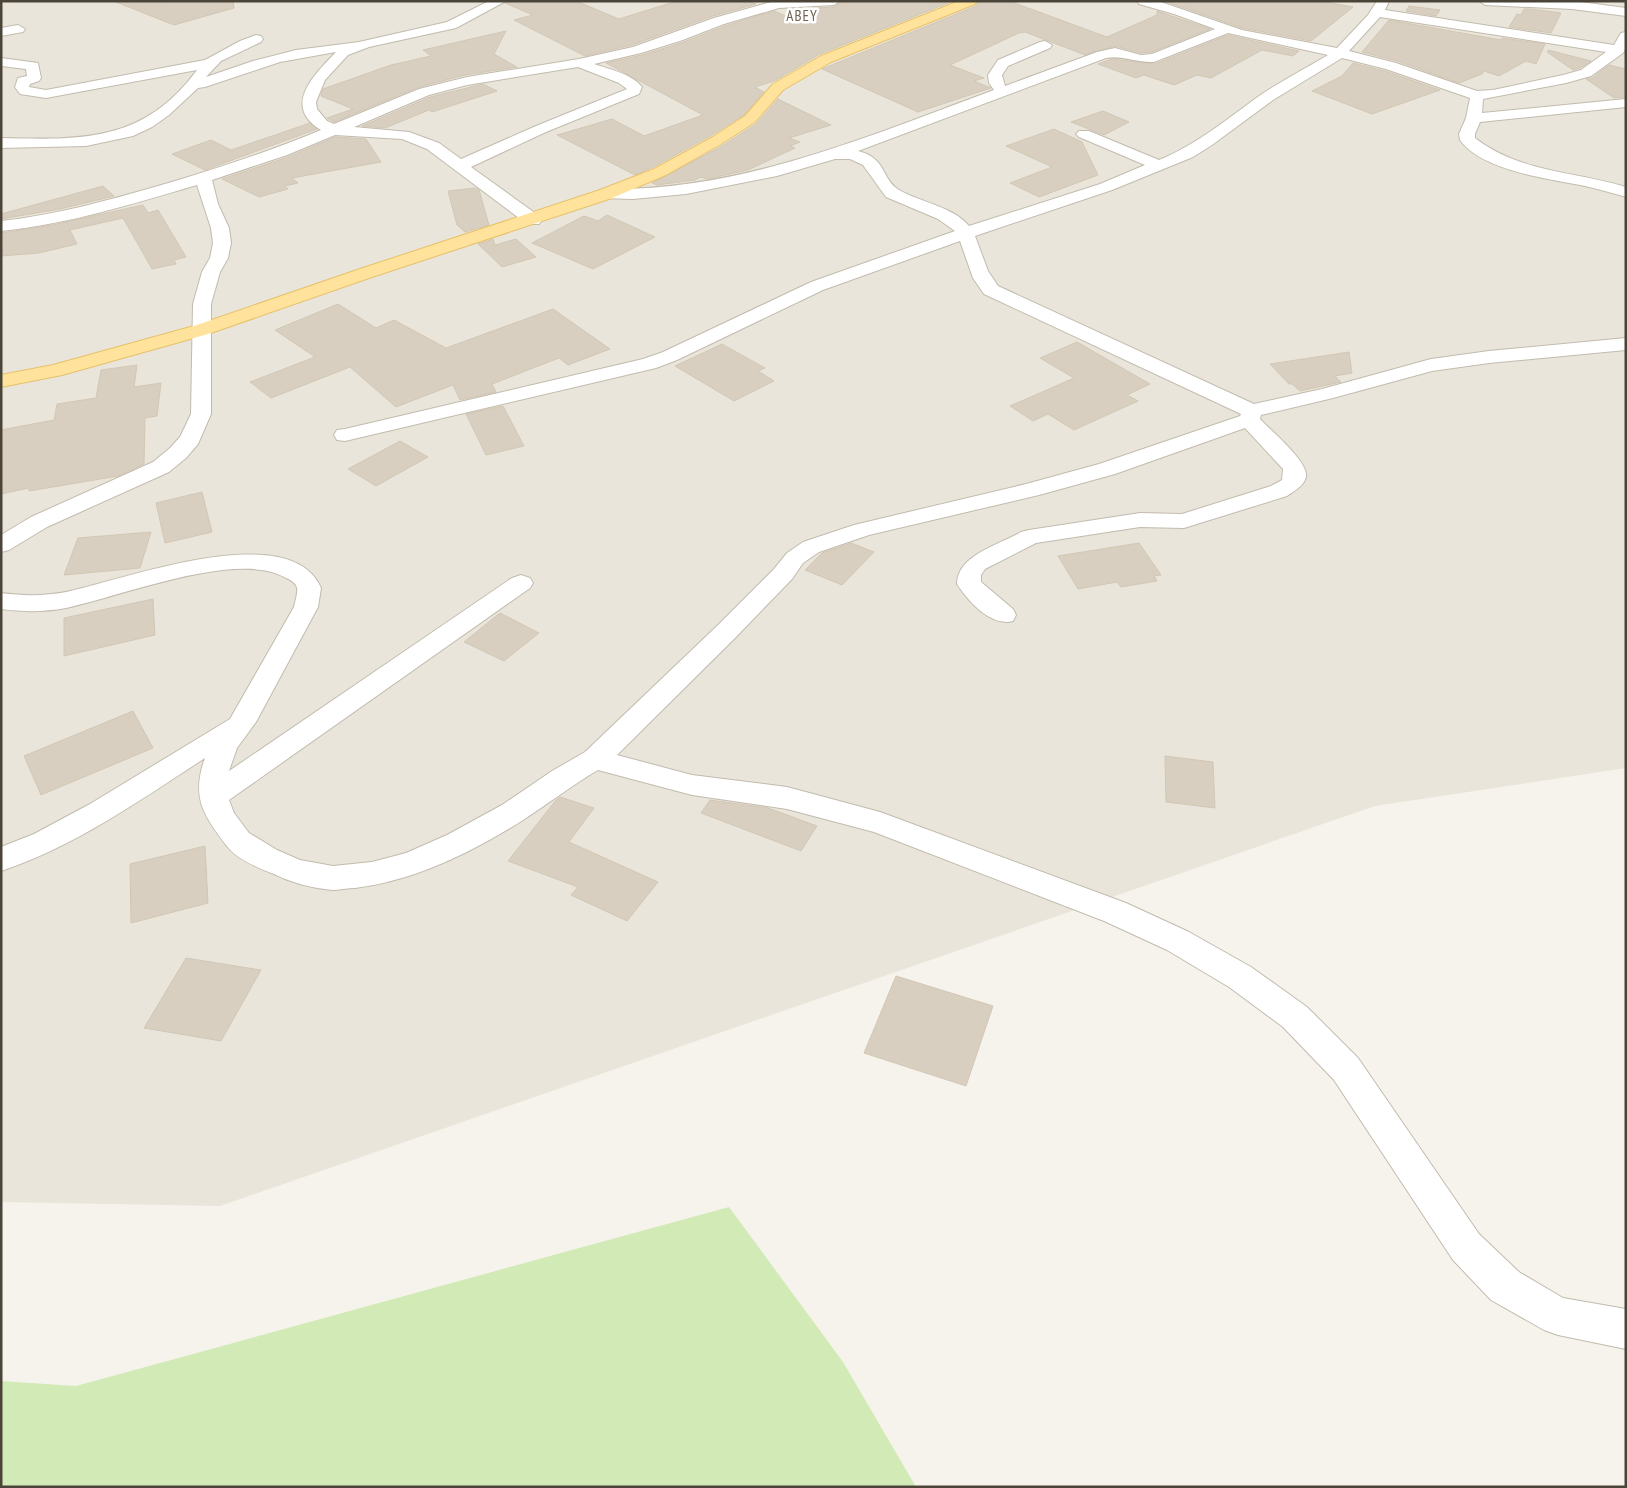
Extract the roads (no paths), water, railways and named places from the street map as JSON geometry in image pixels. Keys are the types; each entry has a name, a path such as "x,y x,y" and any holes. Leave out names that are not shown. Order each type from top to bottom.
{"main road":[{"path":"1,381 55,371 201,330 366,273 533,220 606,194 660,172 716,141 750,119 778,86 806,69 826,59 971,1"}],"street":[{"path":"508,1 496,3 450,25 352,47 337,58 319,78 309,102 310,110 322,124 332,130 404,135 433,146 533,220"},
{"path":"1,226 36,222 91,211 203,178 280,152 397,102 438,88 467,81 579,63 659,44 719,21 785,3 834,1"},
{"path":"1142,1 1192,15 1227,29 1340,53 1406,70 1476,95 1493,94 1586,73 1618,50 1626,36"},
{"path":"1485,1 1572,5 1626,12"},
{"path":"1498,32 1506,2"},
{"path":"1192,15 1206,6"},
{"path":"345,435 649,364 670,356 816,286 966,233 1106,187 1160,166 1207,142 1268,97 1340,53 1380,7 1498,32 1618,50"},
{"path":"606,194 655,193 709,186 798,166 1108,54 1115,52 1141,59 1154,58 1227,29"},
{"path":"1,32 18,30"},
{"path":"34,78 24,82 22,87 24,91 46,94 73,90 210,62 240,45 256,39"},
{"path":"190,88 270,59 325,48 365,44"},
{"path":"1002,92 996,83 995,75 1003,63 1045,45"},
{"path":"1,62 33,66 34,78"},
{"path":"1,143 53,144 88,142 134,130 150,122 190,88 210,62"},
{"path":"460,166 634,91 634,87 624,80 579,63"},
{"path":"9,81 34,78"},
{"path":"1476,95 1474,118 1467,134 1468,140 1487,153 1534,172 1602,184 1626,192"},
{"path":"1474,118 1626,104"},
{"path":"1084,134 1160,166"},
{"path":"826,156 845,153 858,155 868,160 875,166 886,187 892,193 960,226 966,233 984,283 991,290 1251,415 1294,469 1295,478 1291,484 1279,491 1184,521 1140,520 1029,537 1013,547 977,564 969,574 969,584 981,597 1004,615"},
{"path":"1,545 39,522 161,467 178,453 190,438 201,414 202,304 211,272 219,258 222,243 220,228 210,204 203,178"},
{"path":"1,600 34,604 66,600 196,566 243,561 286,567 302,575 309,588 306,607 242,722 224,745 213,776 213,796 222,818 239,841 266,858 295,871 333,878 372,874 412,863 457,843 512,813 562,778 595,759 783,574 795,558 811,547 862,530 1021,492 1107,469 1251,415 1431,364 1626,344"},
{"path":"213,796 521,584"},
{"path":"1,859 44,842 100,812 242,722"},
{"path":"595,759 692,785 787,798 880,823 1115,912 1178,941 1240,976 1295,1017 1346,1068 1466,1247 1505,1286 1558,1316 1626,1328"}],"district":[{"name":"ABEY","path":"802,16"}]}
